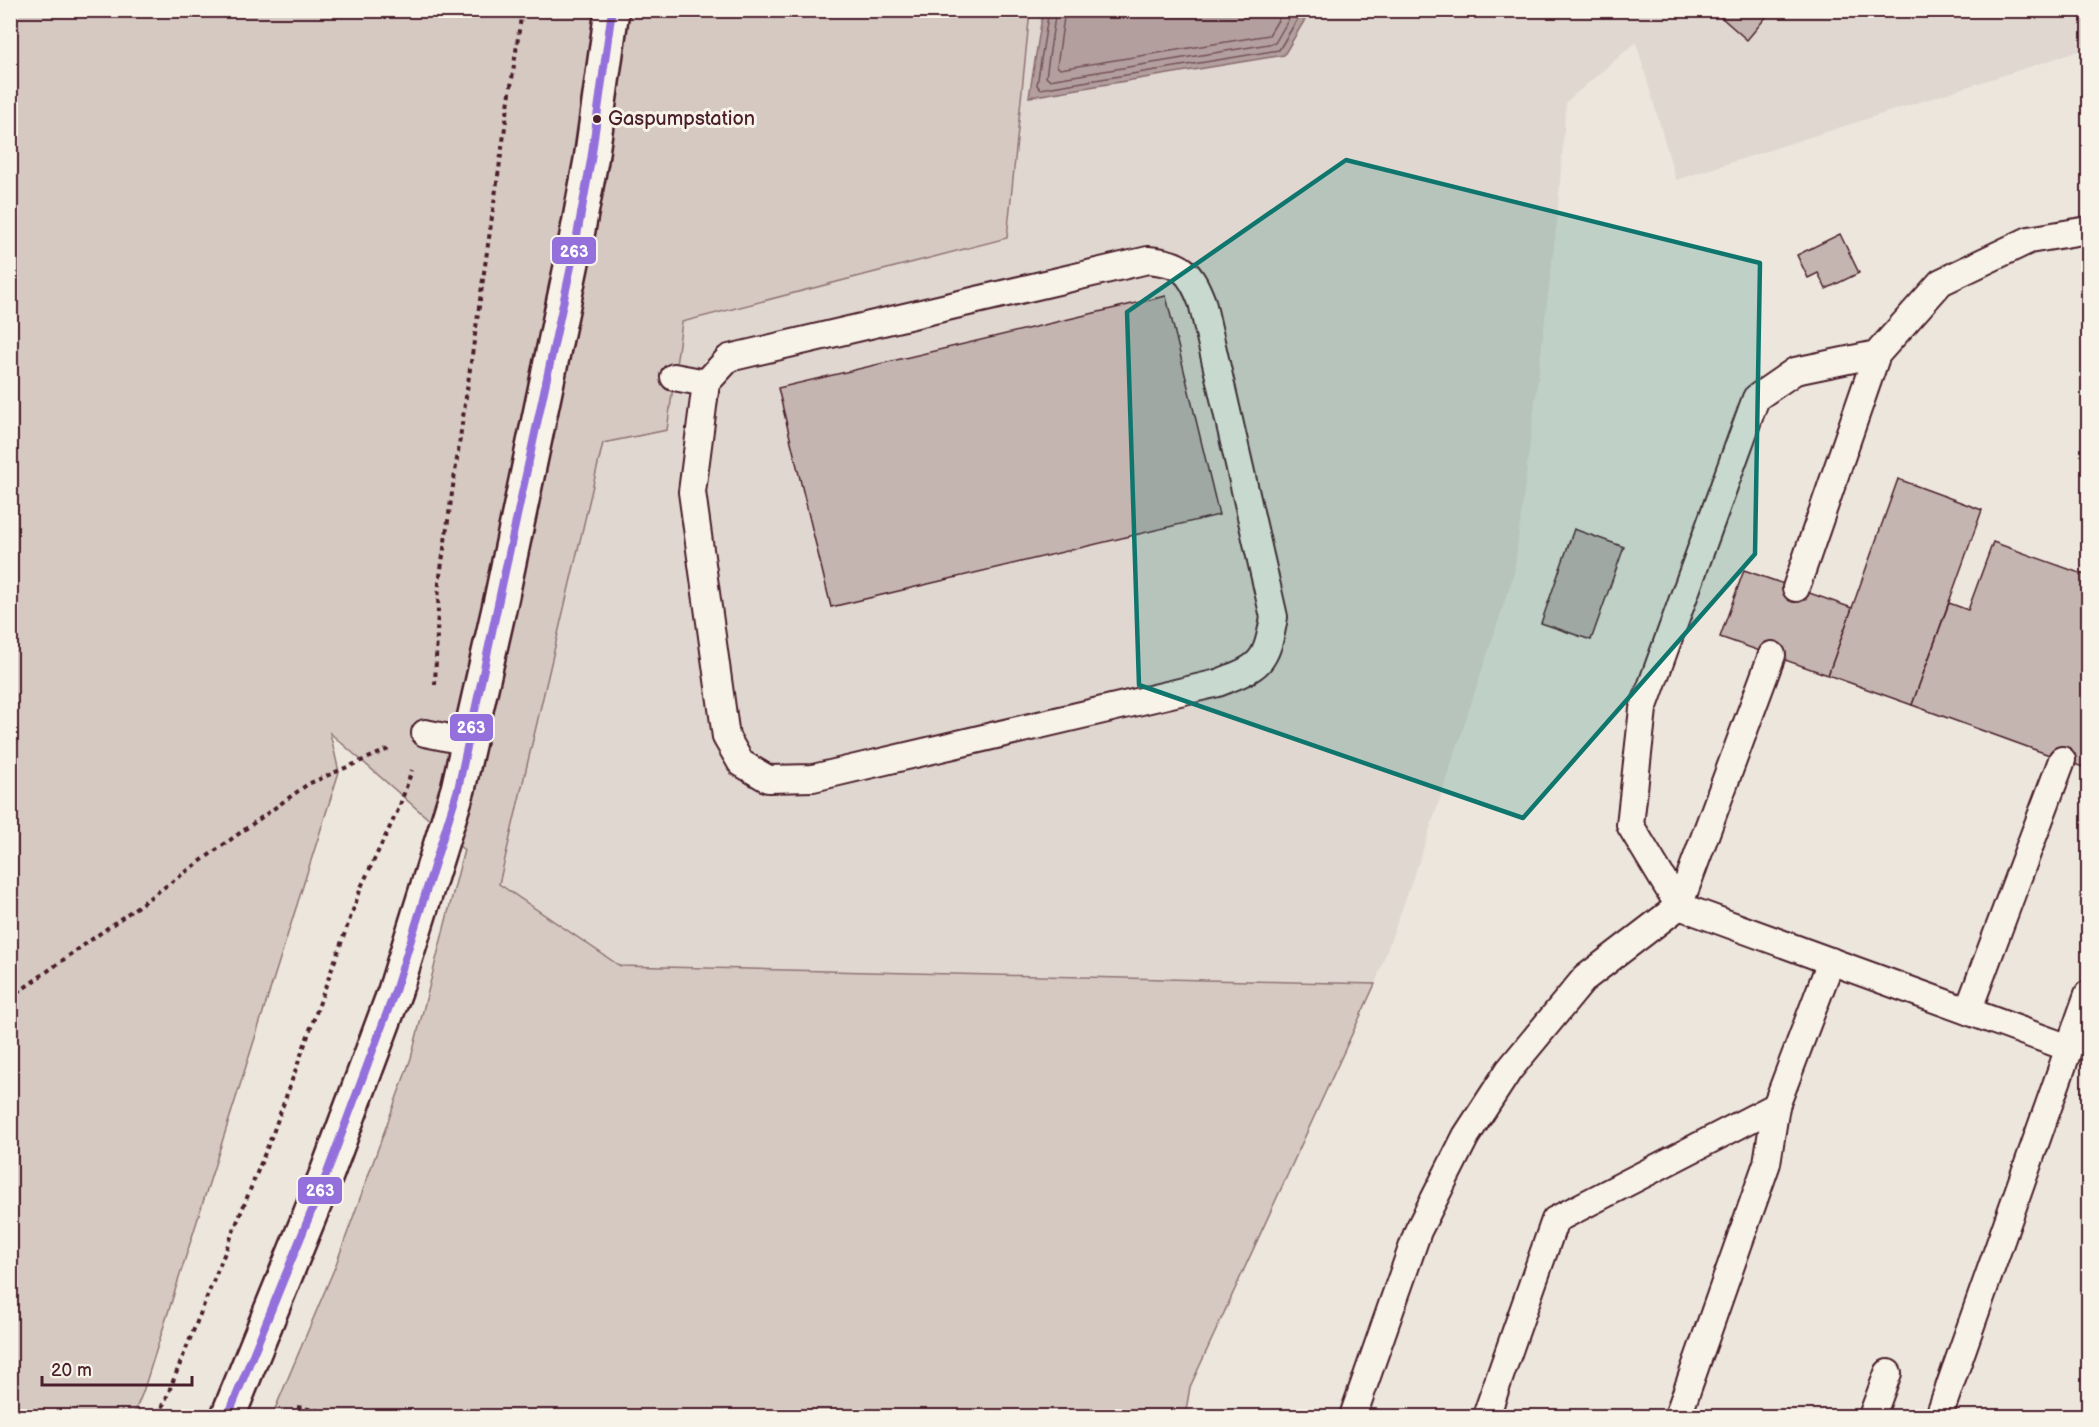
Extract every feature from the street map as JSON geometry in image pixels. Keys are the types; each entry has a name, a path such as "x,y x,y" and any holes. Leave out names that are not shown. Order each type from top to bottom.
{"main road":[{"path":"228,1416 327,1173 396,991 458,789 470,742 574,251 591,160 612,10"}],"lane":[{"path":"1796,588 1877,354 1941,282 2029,240 2088,230"},
{"path":"1148,260 1172,262 1192,277 1202,302 1274,617 1269,647 1252,669 1218,682 813,778 768,779 741,763 726,737 692,492 706,383 729,358 1148,260"},
{"path":"1877,354 1795,371 1756,398 1643,709 1630,825 1679,906 2069,1048"},
{"path":"674,377 706,383"},
{"path":"1353,1416 1418,1231 1466,1136 1509,1070 1585,978 1679,906 1772,656"},
{"path":"426,733 470,742"},
{"path":"1968,1011 2061,759"},
{"path":"1678,1416 1767,1163 1776,1106 1832,961"},
{"path":"1939,1416 2088,994"},
{"path":"1486,1416 1555,1220 1776,1106"},
{"path":"1872,1416 1888,1372"}],"path":[{"path":"159,1416 273,1133 362,885 399,808 426,733 434,690 439,583 522,10"},
{"path":"10,998 308,784 426,733"},
{"path":"297,1407 349,1416"}],"highlighted area":[{"path":"1346,160 1760,263 1755,554 1523,818 1139,685 1127,312"}],"shaded area":[{"path":"10,11 1030,11 1007,238 682,322 667,430 603,443 499,884 620,966 1375,984 1190,1387 1185,1416 272,1416 335,1267 411,1058 464,850 330,733 339,772 143,1392 133,1416 11,1416"},
{"path":"1030,11 2088,11 2088,48 1676,180 1636,42 1566,102 1557,221 1514,573 1424,847 1375,984 620,966 499,884 603,442 681,322 1007,238"}],"water":[{"path":"1043,10 1310,11 1284,55 1029,97"}],"building":[{"path":"1713,10 1772,10 1747,40"},
{"path":"1840,234 1859,273 1826,289 1818,273 1808,278 1797,255"},
{"path":"1166,296 1219,515 831,607 778,388"},
{"path":"1898,479 1982,510 1912,705 1828,675"},
{"path":"1574,529 1624,547 1591,640 1541,623"},
{"path":"1993,542 2088,576 2088,769 1912,705 1949,603 1968,610"},
{"path":"1744,570 1852,608 1828,675 1720,637"}],"transit line":[{"name":"263","path":"228,1416 327,1173 395,991 458,789 572,262 591,160 612,10"}],"place":[{"name":"Gaspumpstation","path":"597,119"}]}
